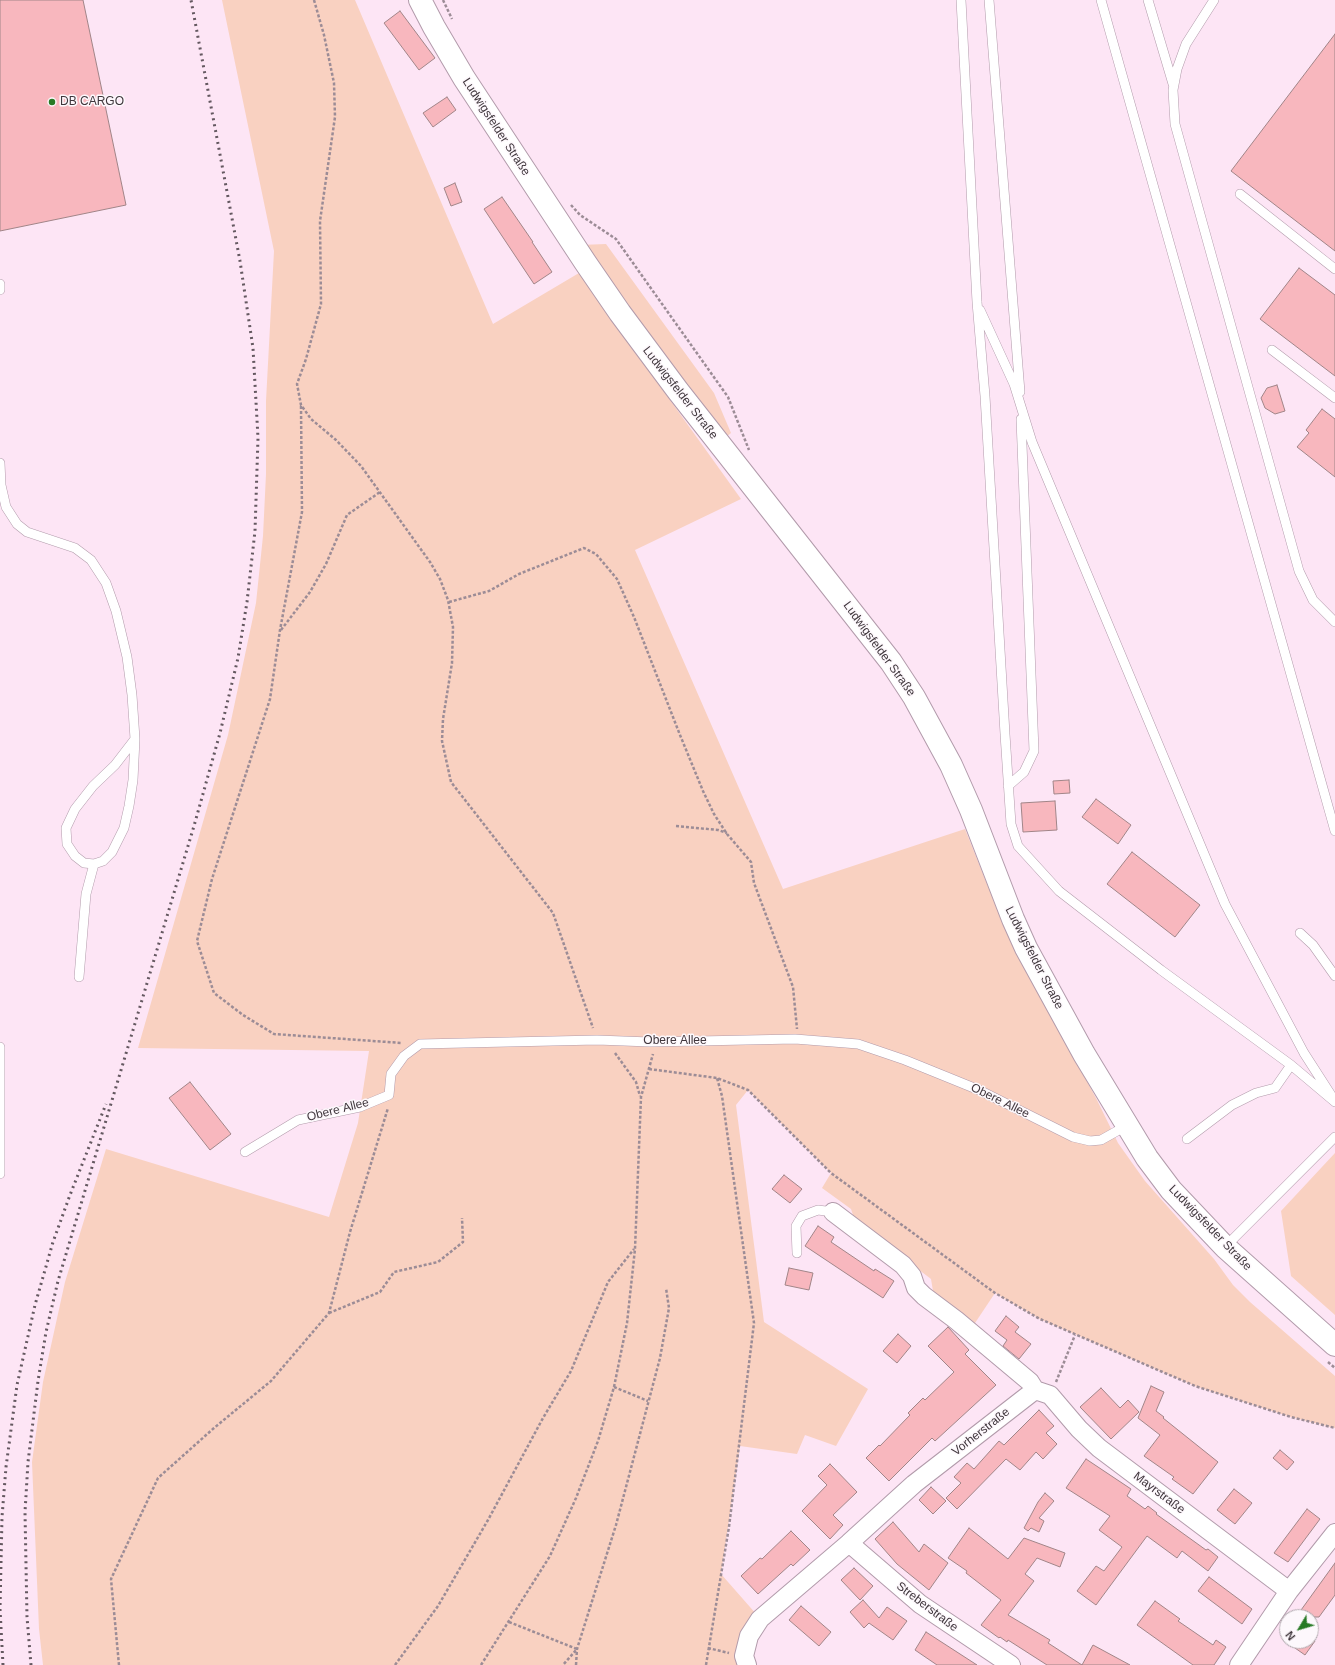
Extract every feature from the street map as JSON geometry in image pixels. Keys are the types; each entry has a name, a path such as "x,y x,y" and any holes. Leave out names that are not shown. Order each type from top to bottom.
{"street":[{"name":"Ludwigsfelder Straße","path":"420,0 464,78 620,313 678,391 891,662 914,697 952,765 1026,948 1084,1054 1126,1126 1147,1158 1171,1190 1225,1247 1335,1345"},
{"path":"833,1212 903,1265 912,1276 916,1288 924,1296 956,1320 1043,1393"},
{"name":"Vorherstraße","path":"745,1661 749,1636 760,1619 849,1543 914,1484 1043,1393"},
{"name":"Mayrstraße","path":"1043,1393 1099,1448 1289,1591"},
{"path":"1239,1665 1289,1591 1335,1533"},
{"name":"Streberstraße","path":"849,1543 920,1604 1011,1665"}],"lane":[{"path":"961,0 977,302 986,403 1008,786 1011,824 1018,846 1059,891 1161,970 1291,1065 1335,1102"},
{"path":"990,0 1021,407 1034,751 1024,772 1008,786"},
{"path":"1101,0 1335,831"},
{"path":"1148,0 1174,86"},
{"path":"1214,0 1186,44 1177,69 1174,86 1175,124 1299,571 1313,600 1335,622"},
{"path":"1240,194 1335,269"},
{"path":"0,284 0,290"},
{"path":"977,302 1014,384 1035,449 1225,904 1304,1053 1335,1102"},
{"path":"1272,350 1335,398"},
{"path":"0,463 1,485 6,507 17,524 26,532 75,548 91,560 106,584 116,611 127,657 132,695 135,739 133,780 124,828 112,852 103,861 94,864 84,863 75,856 67,844 66,828 75,809 93,786 115,765 135,739"},
{"path":"79,978 86,894 94,864"},
{"path":"1300,933 1316,949 1335,976"},
{"name":"Obere Allee","path":"420,1044 597,1040 650,1042 795,1039 858,1044 905,1060 979,1090 1074,1137 1090,1142 1101,1140 1126,1126"},
{"path":"389,1095 391,1074 404,1056 420,1044"},
{"path":"0,1047 0,1174"},
{"path":"1187,1139 1232,1105 1256,1093 1275,1088 1291,1065"},
{"name":"Obere Allee","path":"245,1152 298,1120 360,1107 389,1095"},
{"path":"1225,1247 1335,1136"},
{"path":"797,1253 796,1226 802,1216 818,1210 833,1212"}],"path":[{"path":"314,0 324,35 334,83 335,117 320,221 321,304 306,359 296,384 301,405 302,512 280,630 270,699 212,879 197,941 214,993 243,1015 274,1034 420,1044"},
{"path":"301,405 311,419 336,440 361,466 430,562 440,579 449,602 453,627 452,663 442,719 442,741 451,782 553,913 597,1040"},
{"path":"280,630 310,592 326,564 347,515 380,492"},
{"path":"449,602 489,591 519,574 584,548 596,554 617,579 631,610 703,791 714,814 751,862 754,883 793,987 797,1027 795,1039"},
{"path":"676,826 718,830 728,834"},
{"path":"611,1040 615,1054 636,1082 640,1097"},
{"path":"481,1665 550,1556 576,1498 598,1442 614,1387 627,1323 634,1249 640,1097 653,1054 650,1042"},
{"path":"649,1069 717,1078 748,1090 831,1173 995,1292 1040,1319 1195,1386 1291,1417 1335,1428"},
{"path":"706,1665 728,1527 754,1323 722,1096 717,1078"},
{"path":"119,1665 111,1579 158,1478 214,1428 272,1381 329,1313 350,1232 389,1106 389,1095"},
{"path":"329,1313 380,1292 394,1272 438,1262 463,1242 462,1218"},
{"path":"395,1665 438,1606 488,1520 543,1418 571,1371 608,1282 634,1249"},
{"path":"576,1665 577,1649 616,1525 660,1358 669,1308 666,1288"},
{"path":"1043,1393 1075,1335"},
{"path":"614,1387 648,1401"},
{"path":"509,1622 577,1649"},
{"path":"708,1648 745,1661"},
{"path":"563,1665 577,1649"}],"shaded area":[{"path":"222,0 355,0 493,324 579,273 741,499 635,550 783,889 965,829 999,914 1023,963 1097,1100 1118,1143 1145,1181 1214,1259 1233,1285 1250,1302 1335,1376 1335,1428 1291,1417 1195,1386 1040,1319 995,1293 973,1326 934,1297 931,1279 855,1221 851,1209 822,1188 831,1173 748,1090 736,1105 764,1322 868,1389 836,1446 805,1435 797,1454 740,1446 721,1574 757,1615 738,1665 43,1665 39,1629 32,1462 43,1382 65,1282 106,1149 329,1217 358,1123 369,1051 138,1048 228,735 256,603 263,536 266,474 266,401 274,251"},
{"path":"606,244 714,393 731,433 725,438 580,245"},
{"path":"1335,1153 1335,1315 1291,1276 1281,1211"}],"building":[{"name":"DB CARGO","path":"0,0 83,0 126,205 0,231"},
{"path":"400,11 435,58 419,70 384,23"},
{"path":"1335,34 1335,251 1231,171"},
{"path":"447,97 456,110 433,127 423,113"},
{"path":"455,183 462,202 451,206 444,188"},
{"path":"502,197 552,272 534,284 484,209"},
{"path":"1299,268 1335,295 1335,376 1260,319"},
{"path":"1277,385 1285,411 1275,414 1265,408 1261,398 1267,388"},
{"path":"1322,409 1335,419 1335,477 1297,447 1309,433 1306,430"},
{"path":"1069,780 1070,793 1054,794 1053,781"},
{"path":"1096,799 1131,825 1118,844 1082,817"},
{"path":"1055,801 1057,830 1023,832 1021,803"},
{"path":"1132,852 1200,905 1175,937 1107,884"},
{"path":"190,1082 231,1134 210,1150 169,1098"},
{"path":"784,1175 802,1189 790,1203 772,1189"},
{"path":"818,1226 834,1237 831,1242 874,1271 875,1269 894,1281 883,1298 805,1246"},
{"path":"789,1268 813,1273 809,1290 785,1285"},
{"path":"1006,1316 1019,1327 1015,1332 1031,1344 1019,1359 1003,1346 1007,1340 995,1331"},
{"path":"948,1327 969,1350 965,1354 996,1385 935,1441 932,1438 889,1481 866,1458 879,1445 880,1446 910,1415 908,1413 923,1398 925,1400 954,1372 928,1346"},
{"path":"898,1334 911,1346 897,1363 883,1351"},
{"path":"1151,1386 1164,1392 1156,1411 1218,1462 1193,1494 1172,1479 1174,1477 1144,1456 1160,1435 1138,1418"},
{"path":"1101,1388 1120,1408 1128,1400 1139,1412 1111,1439 1080,1407"},
{"path":"1039,1410 1054,1426 1046,1433 1057,1444 1043,1459 1036,1452 1020,1470 1006,1459 957,1509 946,1498 961,1483 954,1477 967,1463 974,1469 999,1441 1004,1445"},
{"path":"1280,1450 1294,1462 1287,1470 1273,1458"},
{"path":"1086,1459 1131,1489 1127,1496 1145,1509 1148,1506 1157,1513 1156,1514 1218,1557 1208,1571 1182,1551 1177,1558 1147,1536 1096,1605 1077,1591 1096,1566 1104,1571 1122,1547 1099,1530 1110,1516 1066,1488"},
{"path":"830,1464 857,1492 833,1515 843,1525 830,1539 802,1511 827,1485 818,1476"},
{"path":"931,1487 946,1501 933,1514 919,1500"},
{"path":"1234,1489 1252,1503 1235,1524 1217,1510"},
{"path":"1045,1493 1054,1501 1039,1518 1044,1521 1039,1532 1031,1528 1028,1531 1024,1528 1038,1502"},
{"path":"1307,1509 1320,1519 1288,1562 1274,1553"},
{"path":"893,1522 919,1552 924,1544 948,1563 929,1590 897,1564 875,1539"},
{"path":"969,1528 1008,1559 1024,1538 1065,1553 1060,1567 1037,1558 1025,1574 1034,1581 1008,1615 1050,1640 1048,1643 1082,1665 1047,1665 1008,1640 1007,1642 1000,1637 999,1638 981,1625 1001,1600 966,1573 967,1571 948,1558"},
{"path":"791,1531 810,1550 793,1566 791,1564 758,1594 741,1576 760,1558 762,1559"},
{"path":"1335,1563 1335,1595 1319,1617 1319,1609 1302,1609"},
{"path":"854,1568 873,1586 860,1600 841,1580"},
{"path":"1209,1577 1252,1609 1242,1624 1198,1591"},
{"path":"863,1600 879,1618 887,1607 907,1621 893,1640 869,1623 864,1628 850,1612"},
{"path":"1155,1601 1180,1619 1178,1621 1213,1645 1216,1640 1226,1647 1214,1665 1193,1665 1137,1625"},
{"path":"801,1606 831,1632 819,1646 789,1620"},
{"path":"926,1632 977,1665 937,1665 915,1650"},
{"path":"1093,1645 1130,1665 1082,1665"},
{"path":"1296,1649 1309,1649 1305,1655"}],"railway":[{"path":"31,1665 27,1617 25,1512 28,1462 38,1381 46,1332 58,1281 194,826 220,733 238,658 247,602 255,531 258,438 253,348 240,261 191,0"},
{"path":"3,1665 0,1609 2,1517 6,1467 17,1385 35,1305 53,1242 106,1104"}],"place":[{"name":"DB CARGO","path":"52,102"}]}
